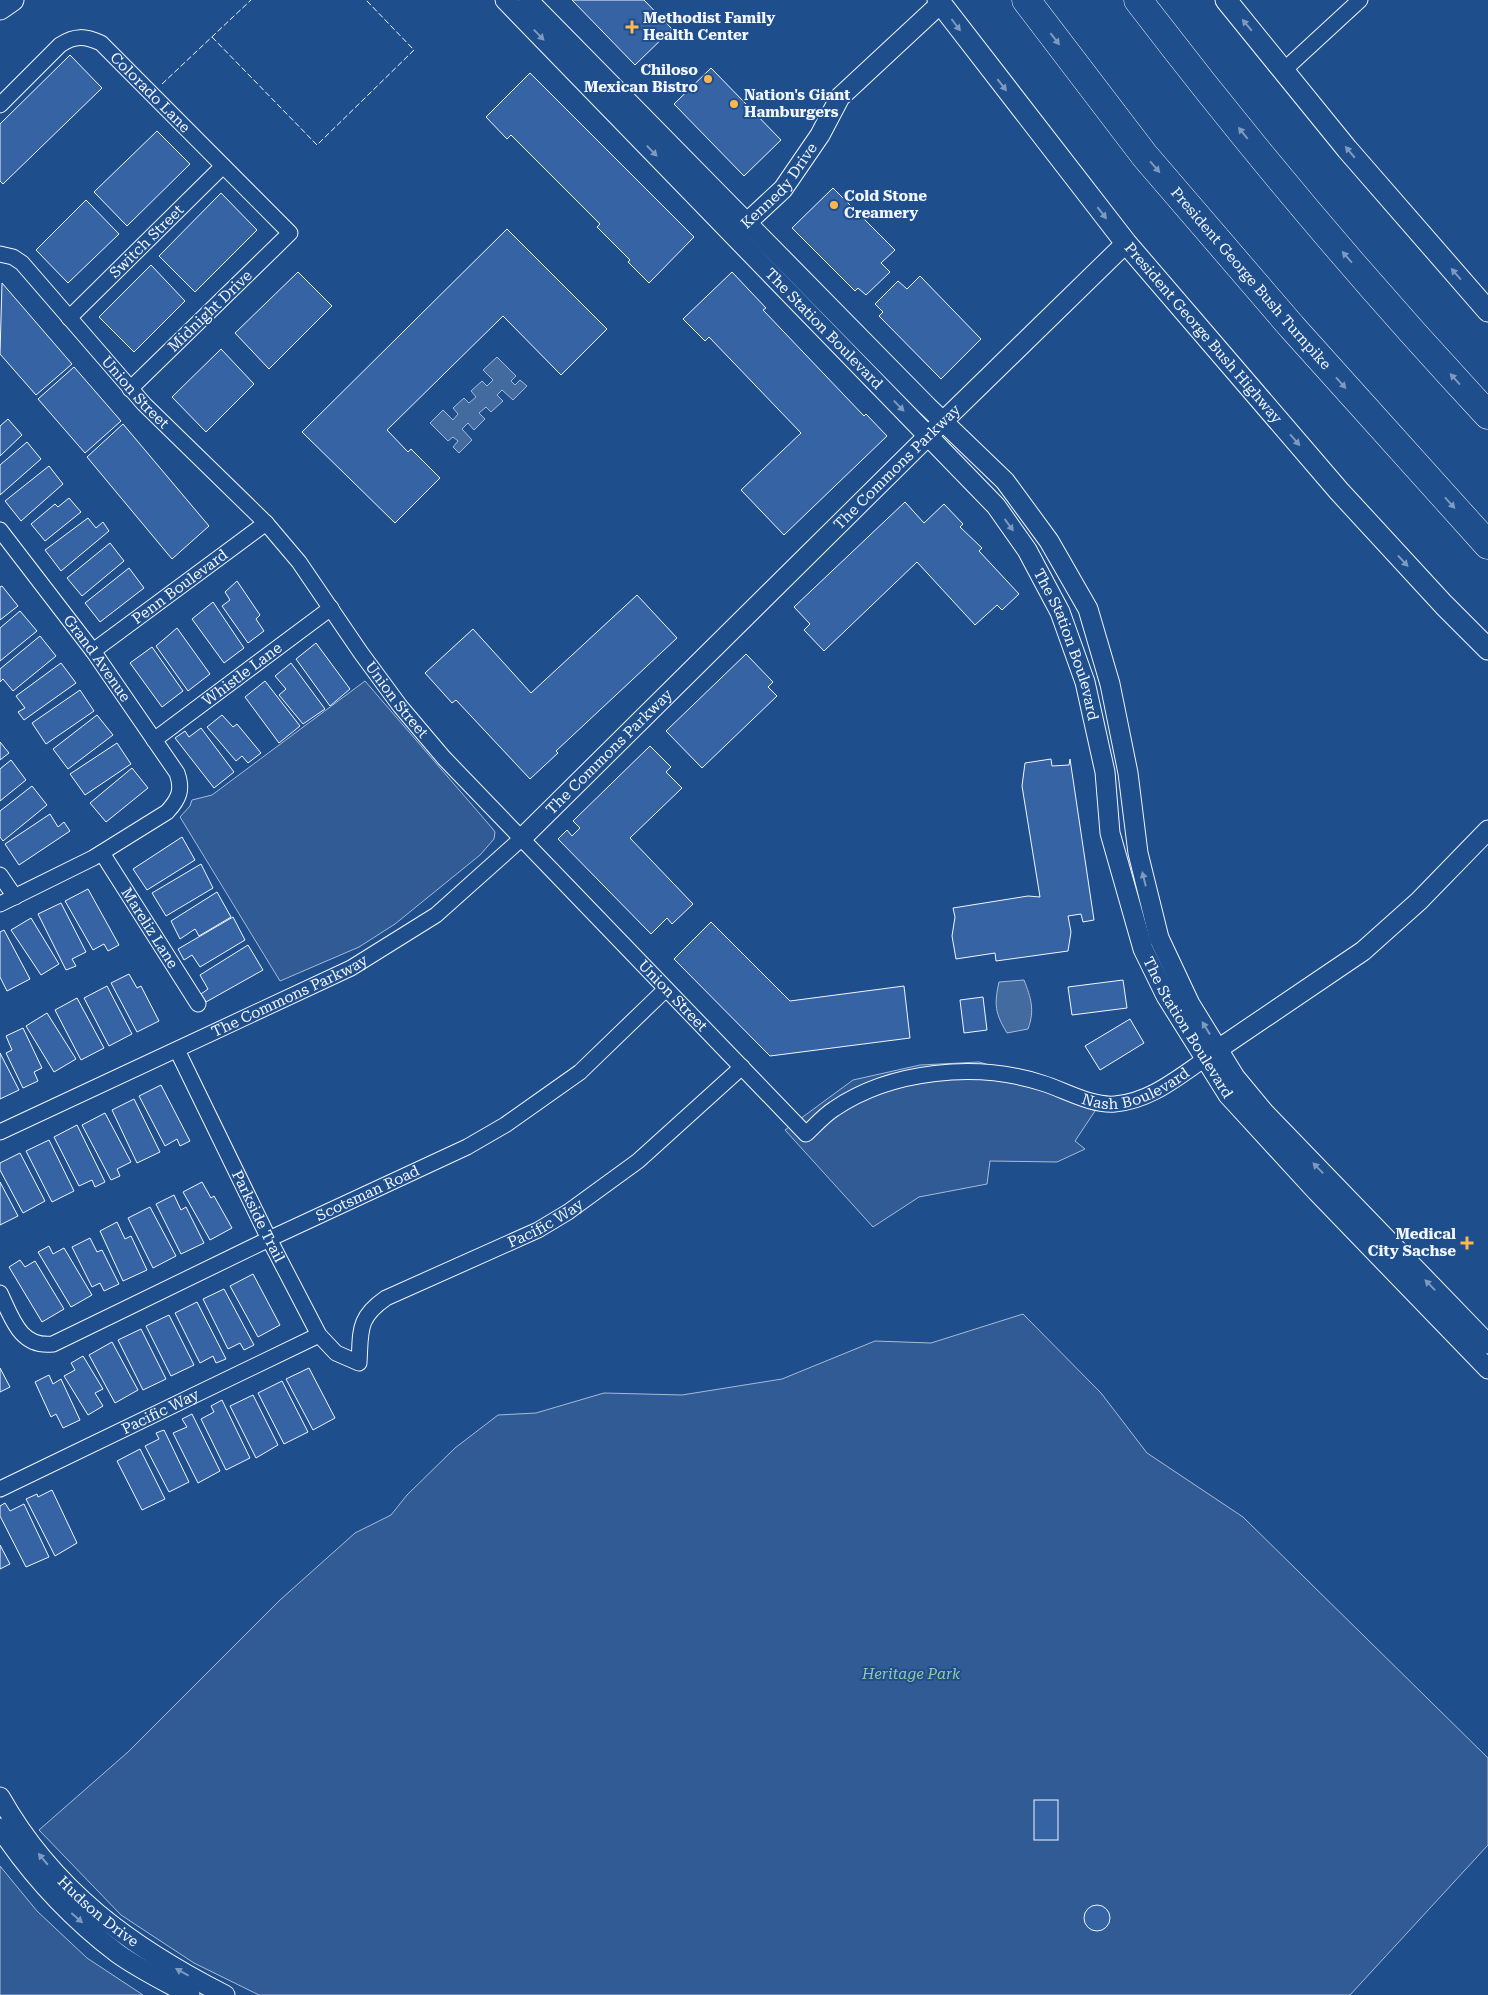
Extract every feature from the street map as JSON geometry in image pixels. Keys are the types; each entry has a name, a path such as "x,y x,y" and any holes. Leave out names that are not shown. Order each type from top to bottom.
{"highway":[{"name":"President George Bush Turnpike","path":"1026,0 1145,156 1304,341 1488,545"},
{"path":"1138,0 1222,107 1318,223 1488,415"}],"main road":[{"path":"0,9 13,0"},
{"path":"1226,0 1348,149 1488,311"},
{"name":"President George Bush Highway","path":"939,2 1126,243 1339,491 1488,649"}],"street":[{"name":"The Station Boulevard","path":"505,0 1005,481 1049,541 1088,609 1110,684 1128,773 1138,854 1160,938 1234,1102 1317,1192 1488,1370"},
{"name":"The Station Boulevard","path":"528,0 741,228 928,436 996,506 1027,550 1060,612 1085,682 1105,772 1110,833 1143,948 1166,996 1212,1054 1235,1076 1264,1112 1488,1344"},
{"path":"1284,70 1360,0"},
{"name":"Kennedy Drive","path":"741,228 784,189 820,135 840,97 939,2"},
{"name":"Colorado Lane","path":"0,105 60,45 69,39 80,36 102,43 290,233"},
{"name":"Switch Street","path":"69,318 223,166"},
{"name":"Midnight Drive","path":"130,389 290,233"},
{"name":"The Commons Parkway","path":"0,1132 351,968 396,942 443,909 521,839 943,421 1126,243"},
{"name":"Union Street","path":"2,254 22,263 161,423 226,482 266,523 299,562 400,706 444,758 806,1134"},
{"name":"Penn Boulevard","path":"93,651 266,523"},
{"name":"Grand Avenue","path":"0,530 93,651 177,773 181,784 180,794 167,812 102,853"},
{"name":"Whistle Lane","path":"154,740 331,608"},
{"name":"Nash Boulevard","path":"806,1134 821,1119 851,1099 891,1083 914,1078 969,1073 1020,1077 1042,1082 1098,1102 1113,1104 1147,1097 1363,951 1419,901 1488,830"},
{"path":"0,904 102,853"},
{"name":"Mareliz Lane","path":"102,853 198,1004"},
{"path":"0,875 15,897"},
{"name":"Scotsman Road","path":"0,1293 19,1332 35,1344 53,1344 269,1239 467,1147 505,1125 580,1072 666,988"},
{"name":"Parkside Trail","path":"177,1050 269,1239 319,1334 336,1353 359,1363"},
{"name":"Pacific Way","path":"359,1363 361,1327 369,1310 386,1298 538,1230 568,1212 638,1161 742,1067"},
{"name":"Pacific Way","path":"0,1489 319,1334"},
{"name":"Hudson Drive","path":"0,1797 11,1816 40,1856 67,1886 106,1923 142,1948 225,1995"},
{"name":"Hudson Drive","path":"0,1828 16,1852 52,1897 118,1953 190,1995"}],"shaded area":[{"path":"497,357 516,376 511,381 515,385 520,380 527,386 513,400 502,390 497,395 503,401 491,412 486,407 479,413 485,419 474,430 468,423 462,429 472,440 459,453 453,447 458,441 453,437 448,441 430,423 443,410 453,420 458,414 453,408 464,398 469,403 476,397 471,391 482,381 487,386 493,380 483,370"},
{"path":"365,681 492,828 495,832 494,839 480,855 395,924 359,947 280,981 180,817 190,806 192,800 212,795"},
{"path":"1024,980 1032,1010 1028,1029 1007,1033 997,1009 996,997 999,982"},
{"path":"979,1062 1103,1099 1075,1141 1085,1149 1057,1162 990,1161 987,1184 919,1197 873,1227 785,1130 853,1080 920,1065"},
{"name":"Heritage Park","path":"1023,1314 1101,1393 1147,1453 1243,1517 1488,1758 1488,1845 1350,1995 259,1995 194,1963 121,1915 39,1830 128,1752 280,1600 355,1533 391,1515 407,1495 455,1448 498,1415 536,1413 604,1393 682,1395 782,1379 875,1341 931,1343"},
{"path":"0,1866 37,1911 87,1958 143,1995 0,1995"}],"building":[{"path":"572,0 644,0 672,29 635,65"},
{"path":"70,55 102,88 3,184 0,181 0,124"},
{"path":"711,68 781,140 744,176 674,104"},
{"path":"530,73 694,237 649,283 628,262 630,260 597,227 600,224 511,135 507,139 486,117"},
{"path":"157,131 190,164 127,226 94,192"},
{"path":"833,188 895,250 881,263 890,272 866,295 858,288 855,291 792,228"},
{"path":"221,193 257,230 195,292 159,256"},
{"path":"86,200 119,234 68,283 36,250"},
{"path":"507,229 607,329 561,375 503,316 387,430 408,452 411,449 440,478 395,523 302,432"},
{"path":"151,265 185,301 134,352 99,317"},
{"path":"298,272 332,306 269,369 235,333"},
{"path":"732,272 766,308 763,310 864,416 866,414 887,436 784,535 741,490 801,433 709,337 705,341 683,319"},
{"path":"920,276 981,339 941,379 879,316 883,312 875,304 898,281 907,289"},
{"path":"2,283 72,364 36,395 0,354"},
{"path":"221,349 254,384 206,432 172,397"},
{"path":"74,367 121,421 85,453 38,399"},
{"path":"8,419 22,435 0,456 0,426"},
{"path":"123,424 209,526 172,559 87,457"},
{"path":"27,442 41,459 0,495 0,465"},
{"path":"49,466 63,484 21,521 5,501"},
{"path":"69,498 81,512 45,541 31,524 55,504 58,507"},
{"path":"905,502 924,523 944,504 963,524 960,527 982,548 979,551 1019,594 1002,610 997,605 975,625 917,562 824,651 804,630 810,624 794,607"},
{"path":"88,518 96,528 103,522 109,531 61,571 45,550"},
{"path":"110,543 124,561 82,596 67,578"},
{"path":"129,568 144,588 100,622 85,603"},
{"path":"237,581 260,615 256,619 264,631 248,643 222,606 230,600 225,592"},
{"path":"2,586 18,606 0,620 0,587"},
{"path":"637,595 677,638 556,751 558,753 530,779 456,700 452,703 425,673 473,629 531,693"},
{"path":"213,602 244,648 224,663 192,619"},
{"path":"20,611 37,631 0,661 0,628"},
{"path":"177,628 210,674 188,691 156,646"},
{"path":"40,636 56,656 13,691 3,679 0,682 0,669"},
{"path":"316,643 350,689 330,706 296,659"},
{"path":"152,647 183,691 162,707 130,663"},
{"path":"746,654 773,682 768,687 777,696 702,768 666,731"},
{"path":"61,663 76,683 24,720 18,712 25,708 16,696"},
{"path":"291,663 325,709 303,724 279,695 286,689 275,676"},
{"path":"265,681 300,726 279,743 245,697"},
{"path":"80,690 94,711 46,744 32,723"},
{"path":"97,715 113,735 68,769 53,749"},
{"path":"222,715 233,727 237,724 261,753 248,763 242,756 236,761 207,727"},
{"path":"201,728 234,772 214,788 175,738 185,731 189,737"},
{"path":"0,742 9,753 0,760"},
{"path":"117,743 131,764 85,795 70,774"},
{"path":"650,746 671,767 666,772 682,788 630,838 693,904 672,924 667,918 651,934 558,839 567,830 572,836 580,828 573,821"},
{"path":"1051,759 1052,766 1069,765 1070,759 1094,920 1083,922 1081,914 1068,916 1071,932 1068,951 996,961 995,953 956,959 952,936 955,917 953,908 1028,896 1040,897 1022,786 1025,763"},
{"path":"11,760 26,780 0,801 0,769"},
{"path":"132,768 148,788 106,822 90,803"},
{"path":"32,786 47,805 3,841 0,837 0,811"},
{"path":"50,814 58,827 64,822 70,831 19,865 5,844"},
{"path":"182,837 195,860 147,890 133,869"},
{"path":"201,864 213,888 166,916 152,893"},
{"path":"88,889 119,945 108,951 104,944 93,950 65,901"},
{"path":"217,892 231,917 199,936 195,929 180,939 171,921"},
{"path":"61,903 86,952 72,959 76,966 66,970 38,914"},
{"path":"233,917 245,940 200,967 192,955 184,960 178,949"},
{"path":"31,918 59,964 41,975 11,930"},
{"path":"711,922 790,1001 904,986 910,1038 770,1056 674,959"},
{"path":"4,930 30,979 7,991 0,977 0,932"},
{"path":"248,945 263,970 206,1002 201,994 208,989 200,975"},
{"path":"129,974 137,988 141,986 159,1021 137,1032 111,983"},
{"path":"1123,980 1127,1008 1072,1015 1068,987"},
{"path":"107,986 132,1034 109,1046 84,998"},
{"path":"983,997 987,1030 964,1033 960,1000"},
{"path":"77,998 104,1048 81,1060 55,1010"},
{"path":"47,1013 76,1059 54,1072 26,1026"},
{"path":"1130,1019 1144,1043 1100,1070 1085,1046"},
{"path":"23,1028 42,1068 34,1072 38,1081 23,1088 6,1053 12,1050 6,1036"},
{"path":"0,1053 19,1090 0,1099"},
{"path":"161,1085 190,1141 180,1146 177,1139 165,1146 139,1096"},
{"path":"134,1099 160,1152 137,1163 112,1110"},
{"path":"105,1113 131,1162 117,1169 120,1176 111,1180 82,1125"},
{"path":"77,1125 105,1182 95,1187 92,1180 79,1186 54,1137"},
{"path":"49,1140 74,1191 52,1202 26,1151"},
{"path":"20,1153 45,1201 23,1213 0,1170 0,1163"},
{"path":"0,1182 18,1216 0,1225"},
{"path":"202,1182 211,1198 214,1196 232,1228 210,1240 183,1192"},
{"path":"174,1195 181,1210 186,1207 204,1243 181,1254 156,1204"},
{"path":"150,1207 176,1256 153,1268 128,1218"},
{"path":"117,1222 125,1239 131,1236 147,1270 123,1281 100,1231"},
{"path":"90,1238 97,1252 102,1250 119,1284 104,1291 100,1283 92,1287 72,1247"},
{"path":"49,1246 53,1254 64,1248 92,1295 71,1307 38,1252"},
{"path":"20,1260 25,1267 35,1261 64,1309 42,1322 9,1267"},
{"path":"253,1274 280,1325 258,1337 230,1286"},
{"path":"224,1289 254,1345 244,1350 240,1343 228,1349 203,1299"},
{"path":"197,1302 226,1359 216,1363 213,1356 200,1363 175,1313"},
{"path":"169,1315 194,1365 171,1376 146,1326"},
{"path":"141,1329 166,1379 143,1390 118,1340"},
{"path":"112,1342 138,1390 115,1403 89,1355"},
{"path":"83,1356 103,1389 95,1393 103,1406 88,1415 64,1376 75,1370 71,1363"},
{"path":"0,1368 10,1387 0,1392"},
{"path":"309,1368 335,1418 313,1430 286,1379"},
{"path":"49,1375 53,1384 61,1379 80,1420 63,1428 56,1414 51,1417 35,1382"},
{"path":"282,1381 308,1432 284,1444 258,1393"},
{"path":"253,1395 278,1445 256,1458 230,1406"},
{"path":"222,1400 250,1458 226,1470 201,1419 214,1412 211,1406"},
{"path":"192,1414 220,1471 198,1483 173,1433 187,1427 182,1419"},
{"path":"164,1430 189,1482 169,1492 145,1446 159,1439 156,1433"},
{"path":"140,1449 165,1499 142,1510 117,1461"},
{"path":"52,1490 77,1543 55,1556 26,1499 37,1494 38,1497"},
{"path":"5,1503 10,1511 24,1504 49,1557 26,1567 0,1516 0,1506"},
{"path":"0,1545 10,1564 0,1569"},
{"path":"1034,1800 1058,1800 1058,1840 1034,1840"},
{"path":"1097,1905 1106,1909 1110,1918 1106,1927 1097,1931 1088,1927 1084,1918 1088,1909"}],"fence":[{"path":"162,84 251,0"},
{"path":"212,37 317,145 414,50 366,0"}],"place":[{"name":"Methodist Family Health Center","path":"632,27"},
{"name":"Chiloso Mexican Bistro","path":"708,79"},
{"name":"Nation's Giant Hamburgers","path":"734,104"},
{"name":"Cold Stone Creamery","path":"834,205"},
{"name":"Medical City Sachse","path":"1467,1243"}]}
